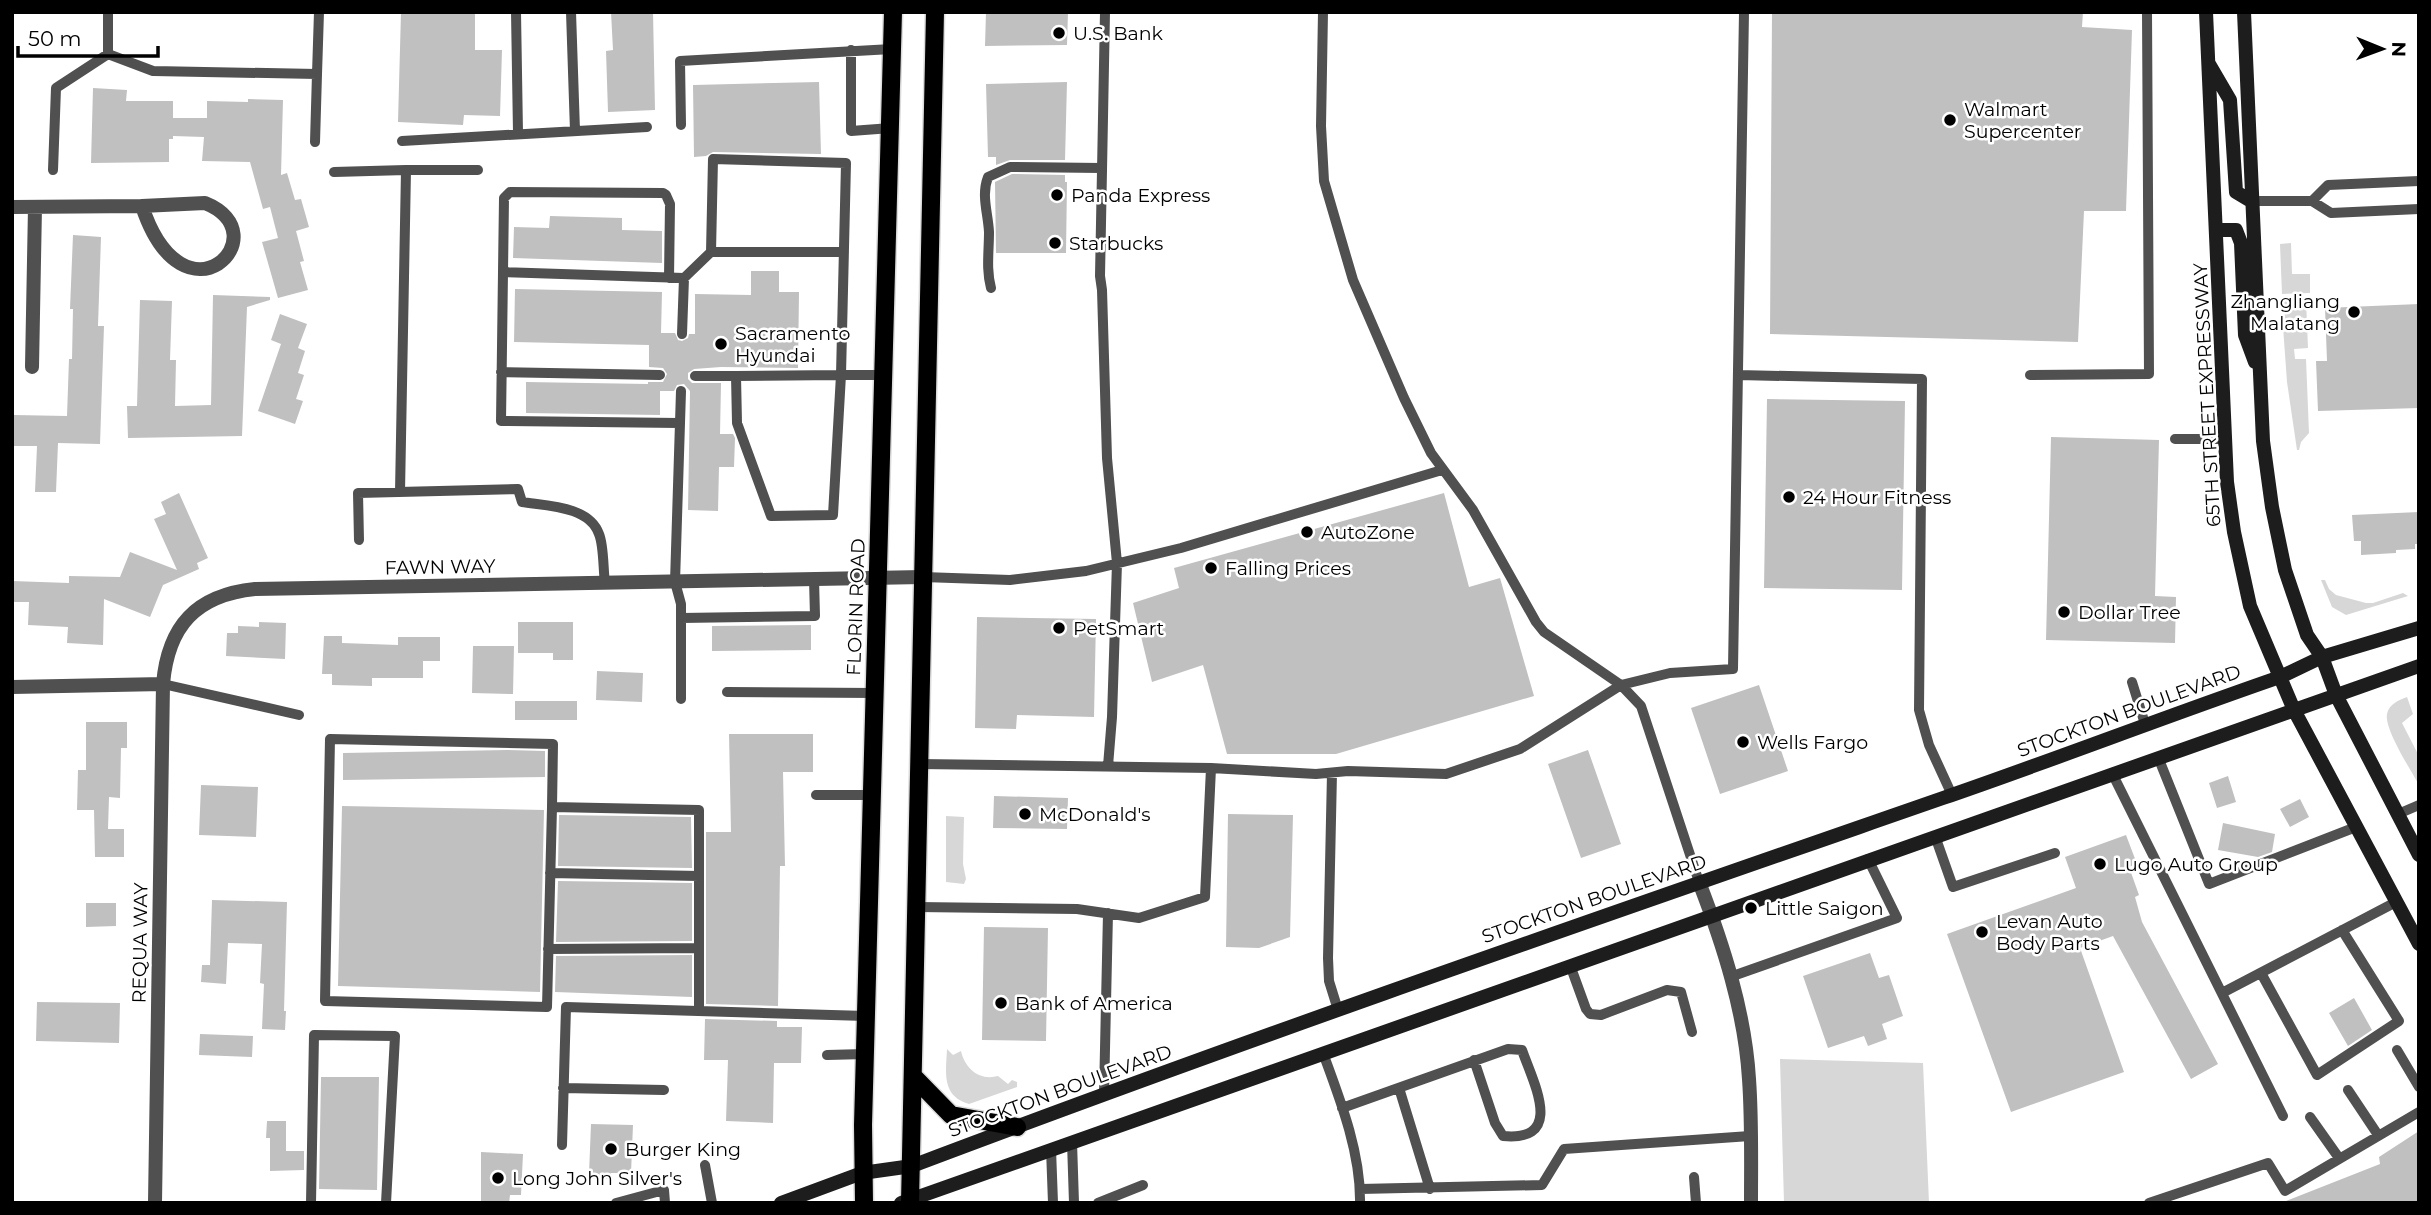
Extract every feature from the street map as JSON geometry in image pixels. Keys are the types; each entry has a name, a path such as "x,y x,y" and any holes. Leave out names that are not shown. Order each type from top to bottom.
{"main road":[{"name":"FLORIN ROAD","path":"864,1203 862,1173 893,12"},
{"path":"935,12 912,1166 907,1202 1712,914 2419,666"},
{"name":"65TH STREET EXPRESSWAY","path":"2206,12 2227,482 2234,532 2248,593 2294,710 2419,944"},
{"path":"2244,12 2263,442 2285,570 2307,635 2322,657 2336,695 2419,855"},
{"path":"2208,62 2231,100 2236,192 2251,201"},
{"path":"2217,230 2236,230 2241,243 2245,335 2260,376"},
{"name":"STOCKTON BOULEVARD","path":"781,1203 862,1173 912,1166 1338,1010 2280,677 2322,657 2419,628"},
{"path":"913,1076 951,1115 1017,1126"}],"street":[{"path":"12,207 205,203 219,209 231,223 233,237 225,260 213,268 189,269 170,254 155,235 142,205"},
{"path":"32,367 35,207"},
{"name":"FAWN WAY","path":"163,684 165,660 172,640 183,623 197,608 215,597 234,591 923,578"},
{"path":"12,687 163,684"},
{"name":"REQUA WAY","path":"155,1203 163,684"},
{"path":"1699,882 1712,914 1740,1013 1749,1078 1751,1203"}],"lane":[{"path":"108,12 108,54"},
{"path":"315,142 319,12"},
{"path":"516,12 518,134"},
{"path":"571,12 576,131"},
{"path":"1105,12 1100,276 1107,458 1117,564 1108,766"},
{"path":"1323,12 1321,126 1324,181 1353,280 1404,398 1432,453 1473,510 1536,622 1544,632 1621,685 1640,706 1699,882"},
{"path":"919,764 1446,774 1520,748 1621,685 1670,673 1733,670 1745,12"},
{"path":"2030,375 2150,374 2147,12"},
{"path":"681,125 680,61 892,49"},
{"path":"851,50 851,131 891,128"},
{"path":"108,54 153,71 317,74"},
{"path":"53,170 56,88 108,54"},
{"path":"402,141 647,127"},
{"path":"711,252 713,159 846,163 841,375 833,516 771,516 737,423 736,376"},
{"path":"991,288 987,271 989,233 984,187 988,177 1010,167 1101,168"},
{"path":"400,492 406,170"},
{"path":"334,172 478,170"},
{"path":"2312,201 2328,185 2419,181"},
{"path":"668,278 670,204 663,193 510,192 504,198 501,421 679,423"},
{"path":"2251,201 2312,201 2331,213 2419,209"},
{"path":"503,272 684,278 711,252 844,252"},
{"path":"682,334 684,278"},
{"path":"501,372 660,375"},
{"path":"695,376 885,375"},
{"path":"1738,375 1923,379 1919,710 1929,745 1952,795"},
{"path":"681,391 675,582 681,604 681,699"},
{"path":"2175,439 2225,439"},
{"path":"923,578 1010,580 1086,571 1181,548 1442,470"},
{"path":"359,540 358,494 518,489 522,502 573,510 589,520 599,534 605,583"},
{"path":"681,618 815,616 814,579"},
{"path":"2132,682 2145,724"},
{"path":"163,684 299,715"},
{"path":"727,692 875,693"},
{"path":"331,738 553,744 552,807 547,1007 325,1001 331,738"},
{"path":"2158,757 2209,884 2356,827"},
{"path":"917,907 1077,909 1139,918 1205,897 1211,768"},
{"path":"1332,773 1328,981 1338,1010"},
{"path":"2112,773 2283,1116"},
{"path":"816,795 872,795"},
{"path":"2398,814 2419,805"},
{"path":"552,807 699,810 699,1011"},
{"path":"1935,836 1953,887 2055,853"},
{"path":"1730,977 1897,918 1868,859"},
{"path":"550,873 699,876"},
{"path":"2222,993 2396,902"},
{"path":"1104,1094 1108,913"},
{"path":"2261,973 2317,1074 2399,1021 2342,930"},
{"path":"548,949 699,948"},
{"path":"1570,965 1590,1014 1601,1015 1667,990 1674,990 1681,992 1692,1031"},
{"path":"562,1145 565,1007 866,1016"},
{"path":"312,1203 314,1035 395,1036 386,1203"},
{"path":"1342,1108 1474,1060 1508,1049 1522,1050 1542,1108 1541,1120 1533,1130 1515,1137 1503,1136 1495,1123 1474,1060"},
{"path":"2397,1050 2419,1087"},
{"path":"1323,1053 1352,1143 1360,1203"},
{"path":"827,1055 865,1054"},
{"path":"563,1088 664,1090"},
{"path":"1399,1088 1430,1189"},
{"path":"2348,1090 2378,1135"},
{"path":"2149,1203 2268,1163 2285,1191 2419,1112"},
{"path":"2310,1117 2339,1158"},
{"path":"1360,1189 1542,1185 1564,1149 1750,1136"},
{"path":"1072,1142 1074,1203"},
{"path":"1051,1149 1053,1203"},
{"path":"705,1165 712,1203"},
{"path":"1695,1177 1696,1203"},
{"path":"1098,1203 1143,1185"},
{"path":"615,1203 664,1190 665,1203"}],"shaded area":[{"path":"2291,243 2292,274 2310,274 2310,293 2282,294 2280,244"},
{"path":"2281,299 2306,300 2308,348 2294,349 2295,359 2306,359 2309,433 2301,442 2299,450 2287,382"},
{"path":"2321,580 2325,580 2336,595 2366,603 2403,593 2408,596 2346,615 2332,607"},
{"path":"2407,697 2413,714 2402,723 2419,756 2419,785 2387,721 2390,708"},
{"path":"946,816 964,817 964,884 946,882"},
{"path":"947,1049 953,1055 961,1051 966,1063 979,1075 998,1076 1008,1084 1012,1080 1017,1082 1017,1087 969,1104 960,1100 949,1089 947,1082"},
{"path":"1780,1059 1923,1063 1929,1203 1784,1203"}],"building":[{"path":"401,12 475,12 475,50 502,50 500,116 464,115 463,125 398,122"},
{"path":"611,12 653,12 655,110 608,112 606,51 613,50"},
{"path":"986,12 1068,12 1067,45 985,46"},
{"name":"Walmart Supercenter","path":"1772,12 2083,12 2082,27 2132,30 2126,211 2084,211 2078,342 1770,334"},
{"path":"819,82 821,154 713,152 694,157 693,85"},
{"path":"1067,82 1065,160 1010,160 996,165 996,157 988,157 986,84"},
{"path":"93,88 127,90 126,101 173,101 173,118 207,118 207,101 283,100 281,175 287,173 295,200 301,199 309,227 296,231 304,261 300,262 308,290 278,298 262,242 278,238 270,207 263,209 250,162 202,161 204,137 173,136 173,139 169,139 169,162 91,163"},
{"path":"1012,174 1065,175 1066,253 996,253 995,182"},
{"path":"550,216 622,218 622,230 662,231 662,263 513,258 514,227 549,228"},
{"path":"73,235 101,237 98,326 104,326 100,444 58,443 56,492 35,492 37,446 13,446 14,415 67,416 69,359 72,359 73,309 70,309"},
{"path":"751,271 779,271 779,292 799,292 798,368 721,367 694,369 688,373 688,379 692,383 721,383 720,434 733,434 735,438 734,467 719,467 718,511 688,510 690,391 684,384 677,385 674,391 660,391 660,415 526,413 526,382 648,384 663,382 667,374 663,368 649,367 649,345 514,342 515,289 662,292 661,333 675,333 678,340 682,341 688,338 689,334 695,334 695,294 751,295"},
{"path":"213,295 270,297 270,300 247,307 242,436 128,438 127,406 137,406 140,300 172,301 170,360 176,360 175,406 211,405"},
{"path":"2419,304 2419,408 2318,411 2316,361 2327,361 2325,308"},
{"path":"280,314 307,324 298,348 305,351 298,373 304,375 296,399 303,401 295,424 258,411 281,344 271,340"},
{"path":"1767,399 1905,401 1902,590 1764,588"},
{"path":"2051,437 2159,440 2155,596 2176,597 2175,643 2046,640"},
{"path":"179,493 208,558 197,563 199,569 163,585 150,617 104,599 103,645 67,643 68,627 28,625 29,602 12,602 12,581 69,583 69,576 120,577 130,552 177,570 154,519 166,514 161,502"},
{"path":"1444,493 1469,587 1500,578 1534,696 1336,754 1227,754 1203,665 1152,682 1133,603 1179,588 1174,568"},
{"path":"2419,512 2419,544 2415,544 2415,549 2361,555 2361,541 2354,541 2352,515"},
{"path":"977,617 1096,619 1094,717 1017,715 1016,729 975,728"},
{"path":"259,622 286,623 285,659 226,656 227,633 238,633 238,626 259,627"},
{"path":"518,622 573,622 573,660 553,660 553,653 518,653"},
{"path":"811,625 811,650 712,651 712,626"},
{"path":"324,636 342,636 342,643 398,645 398,637 440,637 440,661 423,661 423,678 372,678 372,686 332,685 332,674 322,674"},
{"path":"473,646 514,646 513,694 472,693"},
{"path":"597,671 643,673 642,702 596,700"},
{"path":"1759,685 1788,771 1720,794 1691,708"},
{"path":"515,701 577,701 577,720 515,720"},
{"path":"86,722 127,722 127,748 121,748 120,798 109,797 108,829 124,829 124,857 95,857 94,810 77,810 78,770 86,770"},
{"path":"729,734 813,734 813,772 783,772 785,866 780,866 778,1006 706,1004 706,832 731,832"},
{"path":"1588,750 1621,844 1581,858 1548,764"},
{"path":"545,751 545,777 343,780 343,753"},
{"path":"2228,776 2236,802 2217,808 2209,783"},
{"path":"201,785 258,787 256,837 199,835"},
{"path":"994,796 1068,798 1067,829 993,828"},
{"path":"2300,799 2309,817 2290,827 2280,809"},
{"path":"342,806 544,810 540,992 338,986"},
{"path":"1228,814 1293,815 1290,937 1259,948 1226,947"},
{"path":"559,815 691,817 692,868 558,866"},
{"path":"2223,823 2275,834 2272,852 2258,857 2218,850"},
{"path":"2126,835 2137,864 2129,867 2139,895 2135,897 2142,922 2218,1064 2191,1079 2113,936 2080,948 2124,1072 2011,1112 1947,934 2076,888 2065,857"},
{"path":"558,881 692,883 692,941 556,942"},
{"path":"212,900 287,902 285,1030 262,1029 262,944 228,943 226,984 201,982 202,965 210,965"},
{"path":"86,903 116,903 116,926 86,927"},
{"path":"984,927 1048,928 1046,1041 982,1040"},
{"path":"1870,953 1879,978 1889,975 1903,1016 1882,1024 1887,1039 1868,1046 1864,1036 1828,1048 1803,976"},
{"path":"692,955 692,997 555,992 556,956"},
{"path":"2354,998 2372,1030 2348,1046 2329,1013"},
{"path":"37,1002 120,1003 119,1043 36,1041"},
{"path":"705,1019 777,1021 777,1027 802,1027 801,1063 774,1063 773,1123 726,1121 728,1060 704,1060"},
{"path":"200,1034 253,1036 252,1057 199,1055"},
{"path":"321,1077 379,1077 377,1190 319,1189"},
{"path":"267,1121 286,1121 286,1151 304,1151 304,1170 270,1171"},
{"name":"Burger King","path":"591,1124 633,1125 631,1173 611,1173 611,1179 593,1179 593,1174 589,1174"},
{"path":"2419,1131 2419,1203 2281,1203 2380,1164 2379,1157"},
{"name":"Long John Silver's","path":"481,1152 523,1154 521,1195 510,1195 509,1203 481,1202"}],"place":[{"name":"U.S. Bank","path":"1059,33"},
{"name":"Walmart Supercenter","path":"1950,120"},
{"name":"Panda Express","path":"1057,195"},
{"name":"Starbucks","path":"1055,243"},
{"name":"Zhangliang Malatang","path":"2354,312"},
{"name":"Sacramento Hyundai","path":"721,344"},
{"name":"24 Hour Fitness","path":"1789,497"},
{"name":"AutoZone","path":"1307,532"},
{"name":"Falling Prices","path":"1211,568"},
{"name":"Dollar Tree","path":"2064,612"},
{"name":"PetSmart","path":"1059,628"},
{"name":"Wells Fargo","path":"1743,742"},
{"name":"McDonald's","path":"1025,814"},
{"name":"Lugo Auto Group","path":"2100,864"},
{"name":"Little Saigon","path":"1751,908"},
{"name":"Levan Auto Body Parts","path":"1982,932"},
{"name":"Bank of America","path":"1001,1003"},
{"name":"Burger King","path":"611,1149"},
{"name":"Long John Silver's","path":"498,1178"}]}
